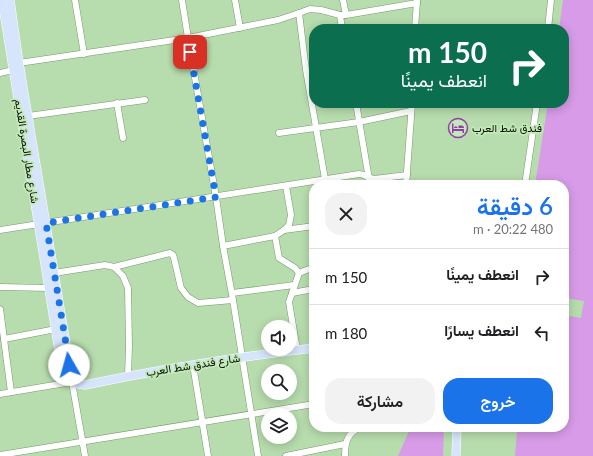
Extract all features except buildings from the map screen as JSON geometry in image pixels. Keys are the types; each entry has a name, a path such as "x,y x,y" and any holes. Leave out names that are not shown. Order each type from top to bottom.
{"main road":[{"name":"شارع مطار البصرة القديم","path":"4,1 19,63 28,116 49,288 61,362 72,382"},
{"name":"شارع مطار البصرة القديم","path":"4,1 13,70 42,224 54,273 69,362 66,372"},
{"name":"شارع فندق شط العرب","path":"297,350 309,349"},
{"name":"شارع فندق شط العرب","path":"72,382 85,384 261,355"},
{"path":"456,456 457,432"}],"street":[{"path":"74,0 84,54"},
{"path":"182,0 223,246 233,296 258,456"},
{"path":"235,0 240,28"},
{"path":"342,24 343,0"},
{"path":"549,24 551,0"},
{"path":"19,63 188,38 278,20 310,9 343,15 417,2 415,24"},
{"path":"299,13 309,87"},
{"path":"0,73 13,70"},
{"path":"28,116 145,100"},
{"path":"117,103 123,138"},
{"path":"313,108 326,180"},
{"path":"357,108 369,180"},
{"path":"406,180 411,108"},
{"path":"526,180 536,108"},
{"path":"279,134 359,122 411,111"},
{"path":"334,180 359,174 374,179 407,175"},
{"path":"0,230 309,184"},
{"path":"223,246 275,236 284,230 289,225 291,215 286,186"},
{"path":"284,230 309,227"},
{"path":"275,236 279,258 299,272"},
{"path":"114,268 170,253 174,258 181,288 188,297 198,303 294,285"},
{"path":"54,273 104,264 114,268 122,276 128,288 128,376"},
{"path":"299,272 309,269"},
{"path":"292,320 289,302 299,272"},
{"path":"0,287 49,288"},
{"path":"292,293 309,290"},
{"path":"0,311 11,392"},
{"path":"4,339 56,329"},
{"path":"193,365 208,456"},
{"path":"0,394 72,382 85,456"},
{"path":"0,455 309,405"},
{"path":"345,456 345,444 353,432"},
{"path":"286,456 345,444"}],"shaded area":[{"path":"563,0 593,0 593,456 515,456 517,432 569,432 569,180 536,180 547,108 569,108 569,24 560,24"},
{"path":"409,432 444,432 443,456 398,456"}],"pier":[{"path":"569,299 584,301 581,318 569,316"}],"place":[{"name":"فندق شط العرب","path":"458,128"}],"route":[{"path":"69,365 46,223 216,197 190,52"}]}
